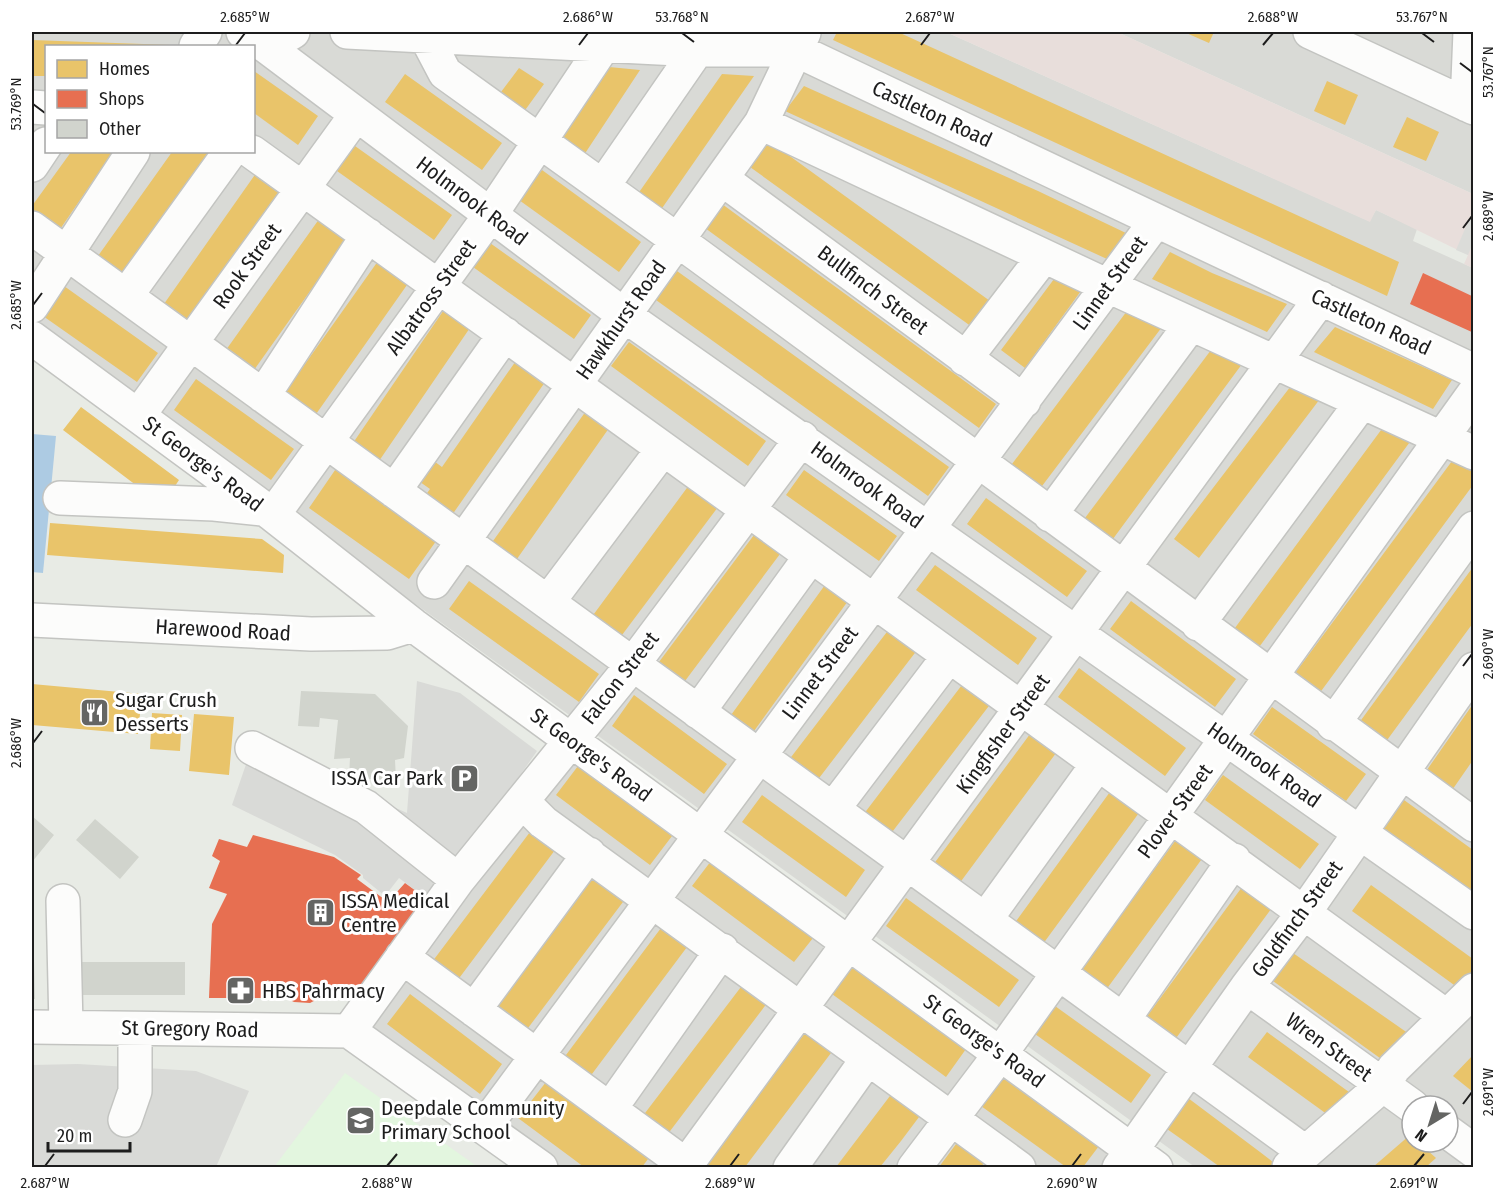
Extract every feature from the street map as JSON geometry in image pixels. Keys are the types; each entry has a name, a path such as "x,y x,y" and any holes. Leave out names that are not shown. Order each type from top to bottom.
{"street":[{"path":"197,45 205,32"},
{"name":"Castleton Road","path":"347,32 697,50 800,41 1156,221 1473,371"},
{"path":"1310,32 1470,106 1470,32"},
{"path":"425,35 445,73 678,240 1473,825"},
{"name":"Holmrook Road","path":"268,37 356,115 624,315 802,438 1473,913"},
{"name":"Hawkhurst Road","path":"434,582 761,123 800,41"},
{"name":"Albatross Street","path":"268,512 326,442 491,214 604,45"},
{"path":"603,186 697,50"},
{"name":"Rook Street","path":"138,416 356,115"},
{"path":"761,123 1108,286 1473,453"},
{"path":"32,165 45,146"},
{"path":"32,306 132,153"},
{"path":"126,296 229,153"},
{"path":"253,153 1097,765 1234,860 1446,1016"},
{"name":"Bullfinch Street","path":"722,179 1024,401"},
{"name":"Linnet Street","path":"485,1126 1156,221"},
{"path":"32,228 1190,1068 1297,1160 1383,1085 1394,1068 1473,990"},
{"path":"263,396 368,235"},
{"path":"965,359 1044,256"},
{"name":"Kingfisher Street","path":"687,1167 1321,298"},
{"path":"1050,515 1191,324"},
{"path":"394,491 505,334"},
{"name":"St George's Road","path":"32,338 268,512 413,626 1001,1053 1135,1162"},
{"name":"Plover Street","path":"914,1167 1059,973 1473,393"},
{"path":"1198,624 1362,402"},
{"name":"Falcon Street","path":"349,1031 458,880 633,664 802,438"},
{"path":"548,602 663,449"},
{"path":"60,498 214,504 268,512"},
{"path":"1333,724 1473,528"},
{"path":"698,712 811,556"},
{"name":"Harewood Road","path":"32,620 311,634 387,633 413,626"},
{"path":"832,809 949,656"},
{"name":"Goldfinch Street","path":"1135,1162 1150,1123 1247,987 1304,912 1473,669"},
{"path":"252,748 366,807 458,880"},
{"path":"985,920 1097,765"},
{"path":"523,802 543,822 952,1117 1014,1166"},
{"path":"474,1010 589,854"},
{"path":"1123,1020 1234,860"},
{"path":"63,901 66,1026"},
{"path":"610,1109 722,950"},
{"path":"402,957 687,1167"},
{"name":"Wren Street","path":"1247,987 1400,1097"},
{"name":"St Gregory Road","path":"32,1027 349,1031"},
{"path":"125,1120 135,1091 135,1029"},
{"path":"349,1031 541,1167"},
{"path":"790,1167 868,1058"},
{"path":"1460,1141 1473,1150"}],"shaded area":[{"path":"32,32 946,32 1369,221 1376,210 1417,229 1413,241 1473,268 1473,1151 1457,1167 1195,1167 32,327"},
{"path":"946,32 1117,32 1473,194 1473,268 1464,264 1468,255 1376,210 1370,222"},
{"path":"1117,32 1473,32 1473,194"},
{"path":"32,434 56,436 43,573 32,572"},
{"name":"ISSA Car Park","path":"417,681 460,693 537,751 431,902 399,878 385,896 363,878 363,875 335,855 232,805 253,744 407,813"},
{"path":"571,758 1135,1167 552,1167 364,1026"},
{"path":"78,1064 196,1071 249,1091 216,1167 32,1167 32,1065"},
{"name":"Deepdale Community Primary School","path":"345,1073 478,1167 274,1167"}],"pier":[{"path":"1473,210 1473,243 1468,255 1456,250"}],"building: Homes":[{"path":"837,32 898,32 1399,262 1387,296 833,40"},
{"path":"1184,32 1214,32 1209,43"},
{"path":"32,40 171,45 45,45 45,76 32,76"},
{"path":"609,67 640,70 582,158 557,141"},
{"path":"519,68 544,84 523,113 498,96"},
{"path":"255,72 318,116 298,145 255,114"},
{"path":"405,74 502,143 482,170 385,102"},
{"path":"722,74 754,76 658,214 635,198"},
{"path":"1327,81 1358,95 1345,125 1314,111"},
{"path":"804,86 1128,234 1107,259 785,111"},
{"path":"1407,117 1439,132 1426,161 1393,147"},
{"path":"769,141 990,301 972,327 750,167"},
{"path":"355,146 452,215 434,240 337,171"},
{"path":"70,153 112,153 54,238 32,219 32,206"},
{"path":"171,153 211,153 119,282 93,263"},
{"path":"259,169 287,189 187,330 159,311"},
{"path":"542,170 641,242 619,272 519,200"},
{"path":"722,204 996,404 979,428 705,228"},
{"path":"322,215 350,235 249,377 221,357"},
{"path":"490,243 591,315 574,339 473,267"},
{"path":"1170,252 1212,273 1287,304 1267,332 1152,279"},
{"path":"383,254 414,275 314,417 283,395"},
{"path":"677,271 949,467 928,496 656,300"},
{"path":"1057,275 1086,284 1025,368 1001,350"},
{"path":"64,286 158,353 137,382 43,316"},
{"path":"450,301 476,319 379,461 353,443"},
{"path":"1130,307 1165,323 1036,494 1006,472"},
{"path":"1335,327 1452,380 1433,409 1314,352"},
{"path":"629,342 766,441 748,466 611,366"},
{"path":"1214,346 1245,360 1107,547 1079,526"},
{"path":"520,355 550,375 452,515 425,496 430,489 413,477 427,456 442,467"},
{"path":"1297,378 1326,391 1199,558 1174,539"},
{"path":"196,379 294,449 271,480 174,410"},
{"path":"591,404 614,421 512,566 488,548"},
{"path":"81,407 179,480 169,495 149,495 63,430"},
{"path":"1387,422 1415,435 1254,654 1229,636"},
{"path":"344,457 444,530 409,579 309,508"},
{"path":"1455,457 1473,465 1473,485 1316,698 1290,680"},
{"path":"804,470 897,536 879,561 786,495"},
{"path":"695,477 724,499 616,643 588,622"},
{"path":"986,498 1087,571 1067,597 967,524"},
{"path":"50,523 262,539 284,555 283,573 47,555"},
{"path":"760,527 786,546 679,689 653,670"},
{"path":"935,565 1037,638 1018,665 916,590"},
{"path":"1473,567 1473,623 1382,747 1356,727"},
{"path":"830,578 853,594 749,738 726,722"},
{"path":"469,581 599,674 579,702 449,609"},
{"path":"1131,601 1236,679 1215,707 1110,629"},
{"path":"893,624 921,645 813,786 785,765"},
{"path":"1079,668 1186,748 1165,776 1058,697"},
{"path":"968,677 995,698 886,840 860,819"},
{"path":"32,684 142,694 138,734 32,725"},
{"path":"634,695 727,764 704,794 612,726"},
{"path":"1473,704 1473,760 1448,796 1422,777"},
{"path":"1272,707 1366,774 1346,801 1253,734"},
{"path":"152,713 182,715 180,751 150,749"},
{"path":"194,714 234,717 229,775 189,771"},
{"path":"1036,726 1062,745 956,888 930,869"},
{"path":"578,766 672,836 650,865 556,795"},
{"path":"1223,775 1319,844 1300,869 1205,800"},
{"path":"1115,785 1144,806 1040,948 1011,928"},
{"path":"762,795 865,870 846,897 742,822"},
{"path":"1404,800 1473,850 1473,895 1383,830"},
{"path":"536,824 561,842 454,985 429,966"},
{"path":"1181,833 1207,852 1103,994 1077,975"},
{"path":"711,861 813,938 794,962 692,886"},
{"path":"598,870 629,894 522,1036 491,1012"},
{"path":"1248,879 1277,901 1171,1045 1142,1023"},
{"path":"1371,885 1473,959 1473,977 1461,990 1352,911"},
{"path":"906,898 1019,980 999,1007 886,926"},
{"path":"667,920 693,939 586,1082 560,1063"},
{"path":"1293,953 1412,1036 1384,1061 1273,981"},
{"path":"853,966 966,1049 946,1077 832,994"},
{"path":"747,979 771,998 664,1139 639,1121"},
{"path":"410,994 502,1064 480,1094 387,1024"},
{"path":"1055,1006 1151,1075 1131,1103 1035,1034"},
{"path":"811,1025 837,1045 745,1167 704,1167"},
{"path":"1267,1032 1353,1095 1335,1120 1248,1057"},
{"path":"1473,1055 1473,1092 1453,1076"},
{"path":"1003,1076 1099,1146 1083,1167 1066,1167 981,1106"},
{"path":"546,1082 648,1159 642,1167 584,1167 518,1118"},
{"path":"896,1088 925,1109 901,1141 880,1167 836,1167"},
{"path":"1188,1098 1278,1166 1220,1167 1167,1129"},
{"path":"962,1136 989,1156 981,1167 939,1167"},
{"path":"1400,1144 1400,1154 1432,1154 1436,1158 1426,1167 1373,1167"}],"building: Shops":[{"path":"1423,273 1474,297 1474,333 1410,304"},
{"name":"ISSA Medical Centre","path":"253,835 334,857 361,875 357,879 388,902 405,883 431,902 362,998 354,992 331,992 310,1003 294,1002 278,994 268,980 264,983 265,998 209,998 212,924 227,894 209,888 220,861 212,856 219,839 247,847"}],"building: Other":[{"path":"301,691 375,694 408,726 404,758 395,760 396,780 349,778 350,758 334,759 338,720 320,718 319,727 298,726"},
{"path":"32,816 54,835 32,862"},
{"path":"95,819 139,857 120,879 76,840"},
{"path":"32,961 34,961 35,999 32,999"},
{"path":"81,962 185,962 185,995 81,995"}],"place":[{"name":"Sugar Crush Desserts","path":"94,712"},
{"name":"ISSA Car Park","path":"464,778"},
{"name":"ISSA Medical Centre","path":"320,913"},
{"name":"HBS Pahrmacy","path":"241,991"},
{"name":"Deepdale Community Primary School","path":"360,1120"}]}
